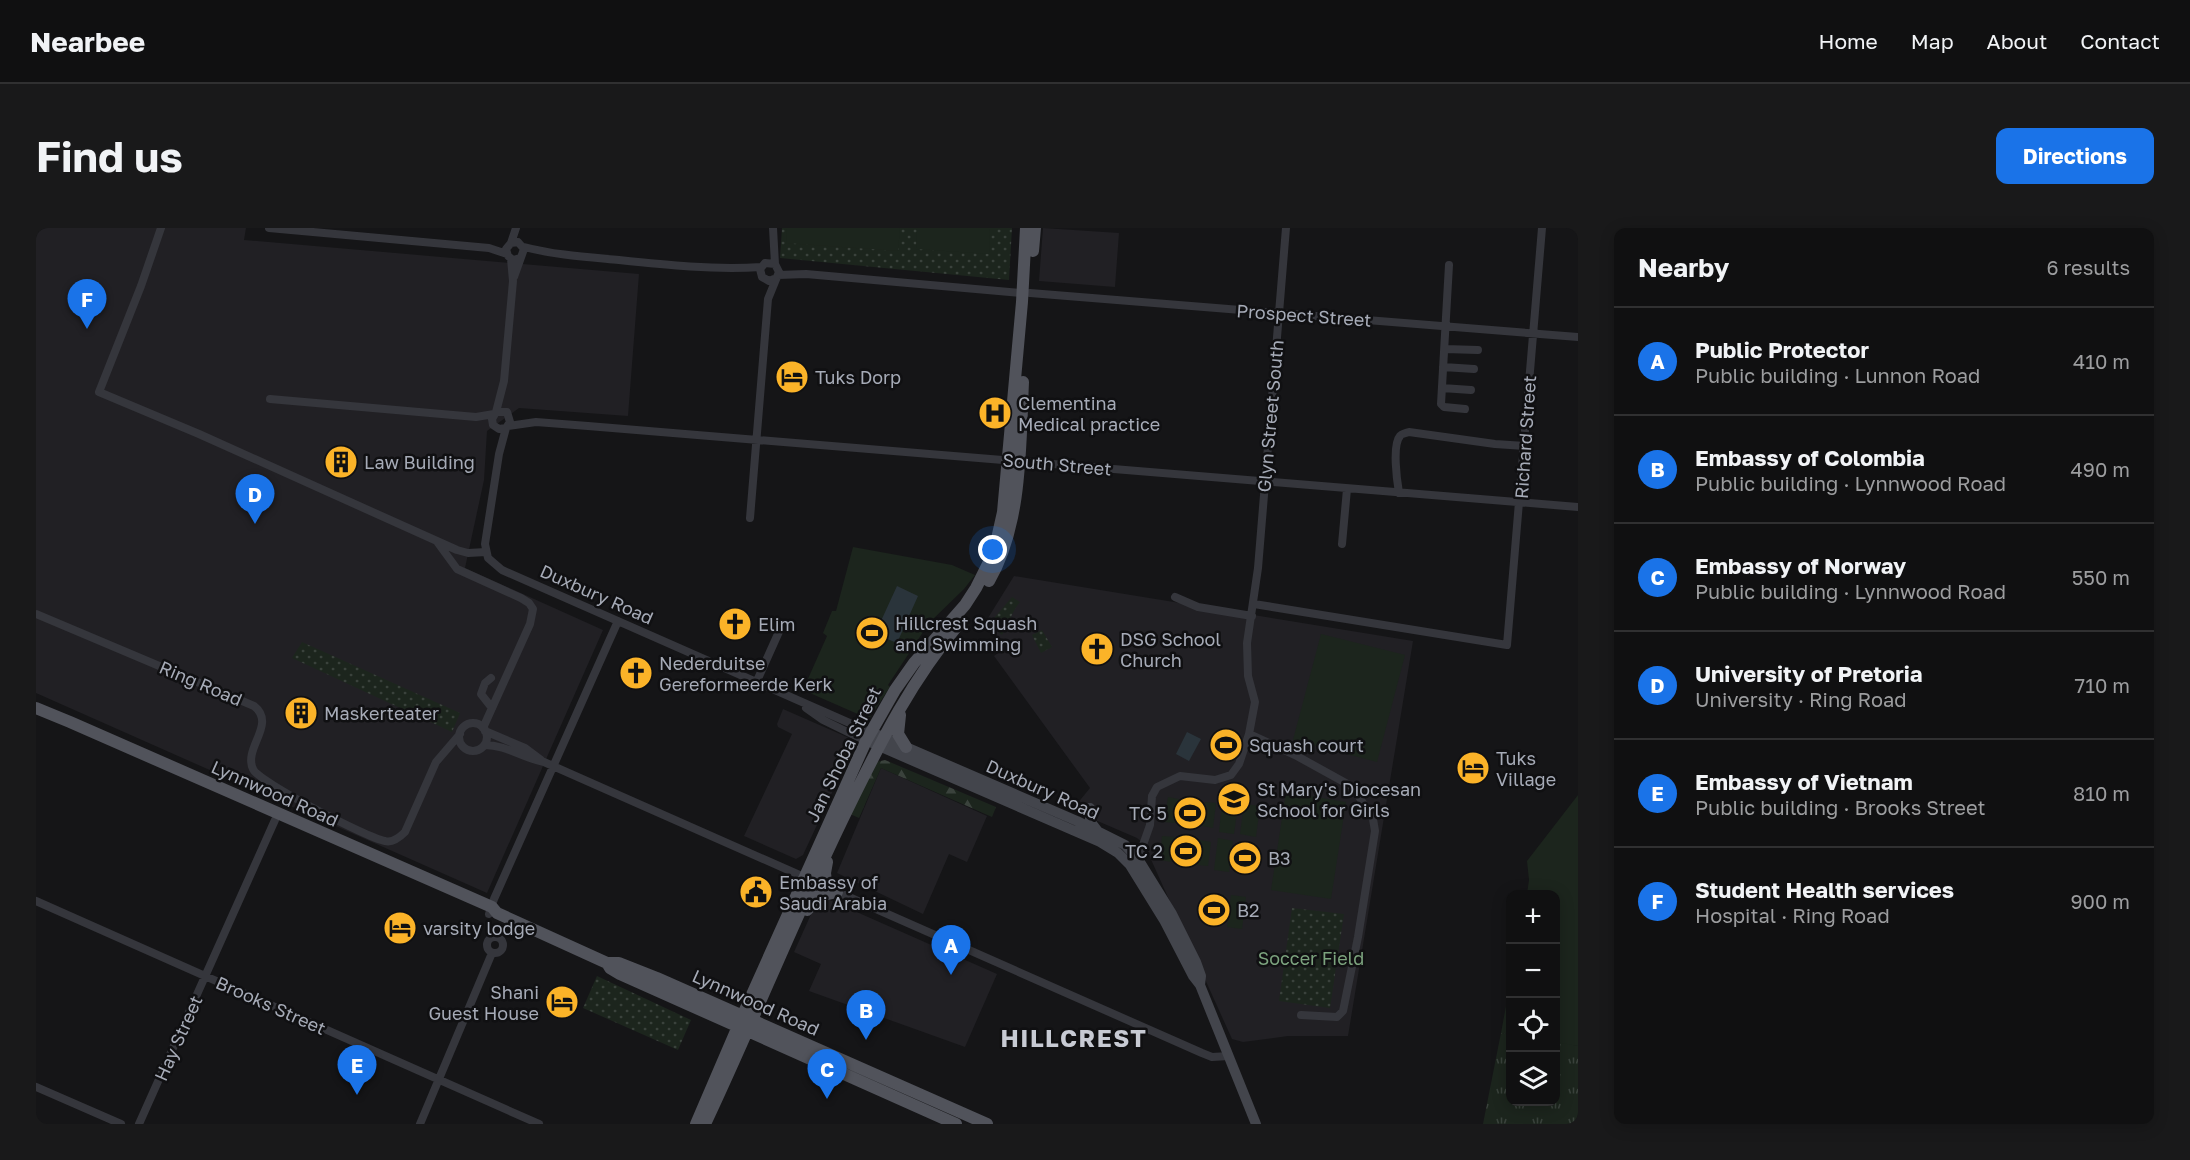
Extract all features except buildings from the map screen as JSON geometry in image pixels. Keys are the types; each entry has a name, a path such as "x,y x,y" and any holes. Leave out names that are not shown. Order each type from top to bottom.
{"main road":[{"name":"Jan Shoba Street","path":"1026,228 1026,293"},
{"name":"Jan Shoba Street","path":"829,845 906,696 930,659 969,612 997,566 1012,521 1013,460 1026,293 1035,228"},
{"name":"Jan Shoba Street","path":"696,1124 794,924 809,879 868,736 914,663 964,605 986,571 994,552 1001,524 1013,460"},
{"path":"906,696 897,729 899,739 906,747"},
{"name":"Lynnwood Road","path":"36,708 607,963 626,965 956,1124"},
{"name":"Lynnwood Road","path":"36,716 493,912"},
{"name":"Duxbury Road","path":"868,736 1108,846 1118,853 1130,866 1164,920 1200,985 1256,1124"},
{"name":"Duxbury Road","path":"881,742 906,747 1077,821 1125,845 1138,859 1172,914 1200,972 1200,985"},
{"path":"1090,808 1090,821 1098,831"},
{"path":"1042,816 1061,822 1077,821 1082,829 1108,846"},
{"path":"809,879 829,845"},
{"path":"794,924 816,897 837,892 825,879 829,845"},
{"name":"Jan Shoba Street","path":"705,1124 792,908 809,879"},
{"name":"Lynnwood Road","path":"745,1023 987,1124"}],"street":[{"path":"161,228 141,286 99,392 463,552 486,552 499,454 510,419 504,381"},
{"name":"Prospect Street","path":"269,228 489,248 518,253 772,269 1026,293 1578,337"},
{"path":"517,228 509,243 518,253"},
{"path":"499,454 492,419 504,381 513,281 518,253 517,228"},
{"name":"Glyn Street South","path":"1138,859 1150,825 1152,796 1157,787 1185,776 1215,780 1231,775 1239,765 1249,734 1255,706 1247,666 1247,643 1254,604 1286,228"},
{"name":"Richard Street","path":"1254,604 1507,645 1542,228"},
{"path":"750,518 772,269 773,230"},
{"name":"Prospect Street","path":"489,248 509,243"},
{"path":"1449,265 1442,406 1465,409"},
{"name":"Prospect Street","path":"730,268 769,281 772,269"},
{"path":"763,278 768,299"},
{"path":"1445,349 1478,350"},
{"path":"1443,367 1474,369"},
{"path":"1442,388 1471,390"},
{"path":"270,399 476,417 501,411 508,414"},
{"name":"South Street","path":"508,414 536,423"},
{"path":"476,417 495,426 507,427"},
{"name":"South Street","path":"507,427 536,423 1578,507"},
{"path":"1399,493 1396,458 1401,434 1408,432 1525,446"},
{"path":"1342,544 1347,489"},
{"path":"438,542 458,569 521,598 532,606 530,624 484,729 487,738 485,745"},
{"name":"Duxbury Road","path":"486,552 492,563 502,570 799,702 823,720 868,736"},
{"path":"1176,597 1198,607 1252,616"},
{"name":"Ring Road","path":"36,614 254,706 260,711 262,724 251,761 256,775 331,817 385,841 397,839 405,832 434,767 460,734"},
{"path":"493,912 618,621"},
{"path":"756,683 782,625"},
{"path":"491,678 485,683 481,694 492,708"},
{"path":"465,749 460,742 460,734 469,724 477,724 525,748 544,762"},
{"path":"1249,734 1295,755 1353,787 1364,802 1375,828 1344,1011 1337,1017 1301,1015"},
{"path":"448,749 476,751 485,745 501,746 517,754 544,762 1202,1053 1212,1057 1228,1056"},
{"name":"Hay Street","path":"139,1124 275,820"},
{"name":"Brooks Street","path":"36,901 539,1124"},
{"path":"420,1124 492,953"},
{"path":"36,1087 121,1124"}],"shaded area":[{"path":"36,228 246,228 244,240 639,274 628,416 519,408 487,431 484,480 465,568 603,630 487,893 36,693"},
{"path":"1043,228 1119,233 1115,287 1039,281"},
{"name":"St Mary's Diocesan School for Girls","path":"1014,576 1413,641 1348,1036 1288,1036 1243,1042 1232,1039 1144,844 1137,838 1072,810 1090,788 994,656 1005,648 994,633 983,626"},
{"path":"897,586 918,596 897,643 875,634"},
{"path":"783,709 856,741 803,855 796,859 744,836 792,734 778,727"},
{"path":"1187,732 1201,739 1189,761 1176,754"},
{"path":"881,768 987,816 967,862 949,854 923,914 837,873"},
{"path":"825,898 997,974 965,1047 809,991 821,964 794,952 817,901"}],"green space":[{"path":"782,228 1012,228 1009,280 780,258"},
{"path":"787,228 900,228 898,251 786,243"},
{"path":"917,228 990,228 989,254 916,249"},
{"name":"Hillcrest Squash and Swimming","path":"853,547 952,565 975,575 929,623 888,685 890,687 869,719 803,690 827,636 823,633 832,611 836,611"},
{"path":"1012,597 1020,602 1002,635 989,624"},
{"path":"1042,630 1052,647 1041,653 1032,635"},
{"path":"1321,634 1405,655 1377,762 1293,740"},
{"path":"302,642 460,713 452,732 292,658"},
{"name":"Squash court","path":"1216,733 1242,745 1236,758 1210,744"},
{"path":"885,760 996,807 992,817 881,768 859,818 848,813 876,762"},
{"path":"1286,792 1346,802 1331,899 1271,890"},
{"path":"1578,795 1578,1046 1560,1043 1560,890 1528,890 1527,861"},
{"path":"1168,797 1179,799 1176,823 1164,822"},
{"name":"TC 5","path":"1186,799 1198,801 1194,826 1183,824"},
{"path":"1205,802 1216,803 1213,828 1202,826"},
{"path":"1222,803 1238,805 1234,834 1219,832"},
{"path":"1244,804 1260,806 1256,837 1240,834"},
{"path":"1162,836 1174,837 1171,862 1160,860"},
{"name":"TC 2","path":"1182,838 1193,839 1190,864 1178,862"},
{"path":"1218,838 1233,841 1229,872 1214,870"},
{"path":"1200,840 1211,842 1208,866 1197,865"},
{"name":"B3","path":"1239,841 1255,844 1251,874 1234,872"},
{"name":"B2","path":"1208,893 1224,895 1221,926 1205,924"},
{"path":"1231,895 1246,897 1242,929 1227,927"},
{"name":"Soccer Field","path":"1292,908 1344,914 1330,1008 1279,1001"},
{"path":"597,976 691,1020 678,1050 583,1008"},
{"path":"1506,1006 1506,1034 1501,1033"},
{"path":"1560,1026 1574,1045 1578,1046 1578,1124 1483,1124 1501,1033 1506,1034 1506,1106 1560,1106"}],"place":[{"name":"Student Health services","path":"87,329"},
{"name":"Tuks Dorp","path":"792,377"},
{"name":"Clementina Medical practice","path":"995,413"},
{"name":"Law Building","path":"341,462"},
{"name":"University of Pretoria","path":"255,524"},
{"name":"Elim","path":"735,624"},
{"name":"Hillcrest Squash and Swimming","path":"872,633"},
{"name":"DSG School Church","path":"1097,649"},
{"name":"Nederduitse Gereformeerde Kerk","path":"636,673"},
{"name":"Maskerteater","path":"301,713"},
{"name":"Squash court","path":"1226,745"},
{"name":"Tuks Village","path":"1473,768"},
{"name":"St Mary's Diocesan School for Girls","path":"1234,799"},
{"name":"TC 5","path":"1190,813"},
{"name":"TC 2","path":"1186,851"},
{"name":"B3","path":"1245,858"},
{"name":"Embassy of Saudi Arabia","path":"756,892"},
{"name":"B2","path":"1214,910"},
{"name":"varsity lodge","path":"400,928"},
{"name":"Public Protector","path":"951,975"},
{"name":"Shani Guest House","path":"562,1002"},
{"name":"Embassy of Colombia","path":"866,1040"},
{"name":"Embassy of Vietnam","path":"357,1095"},
{"name":"Embassy of Norway","path":"827,1099"}],"district":[{"name":"HILLCREST","path":"1074,1037"}]}
